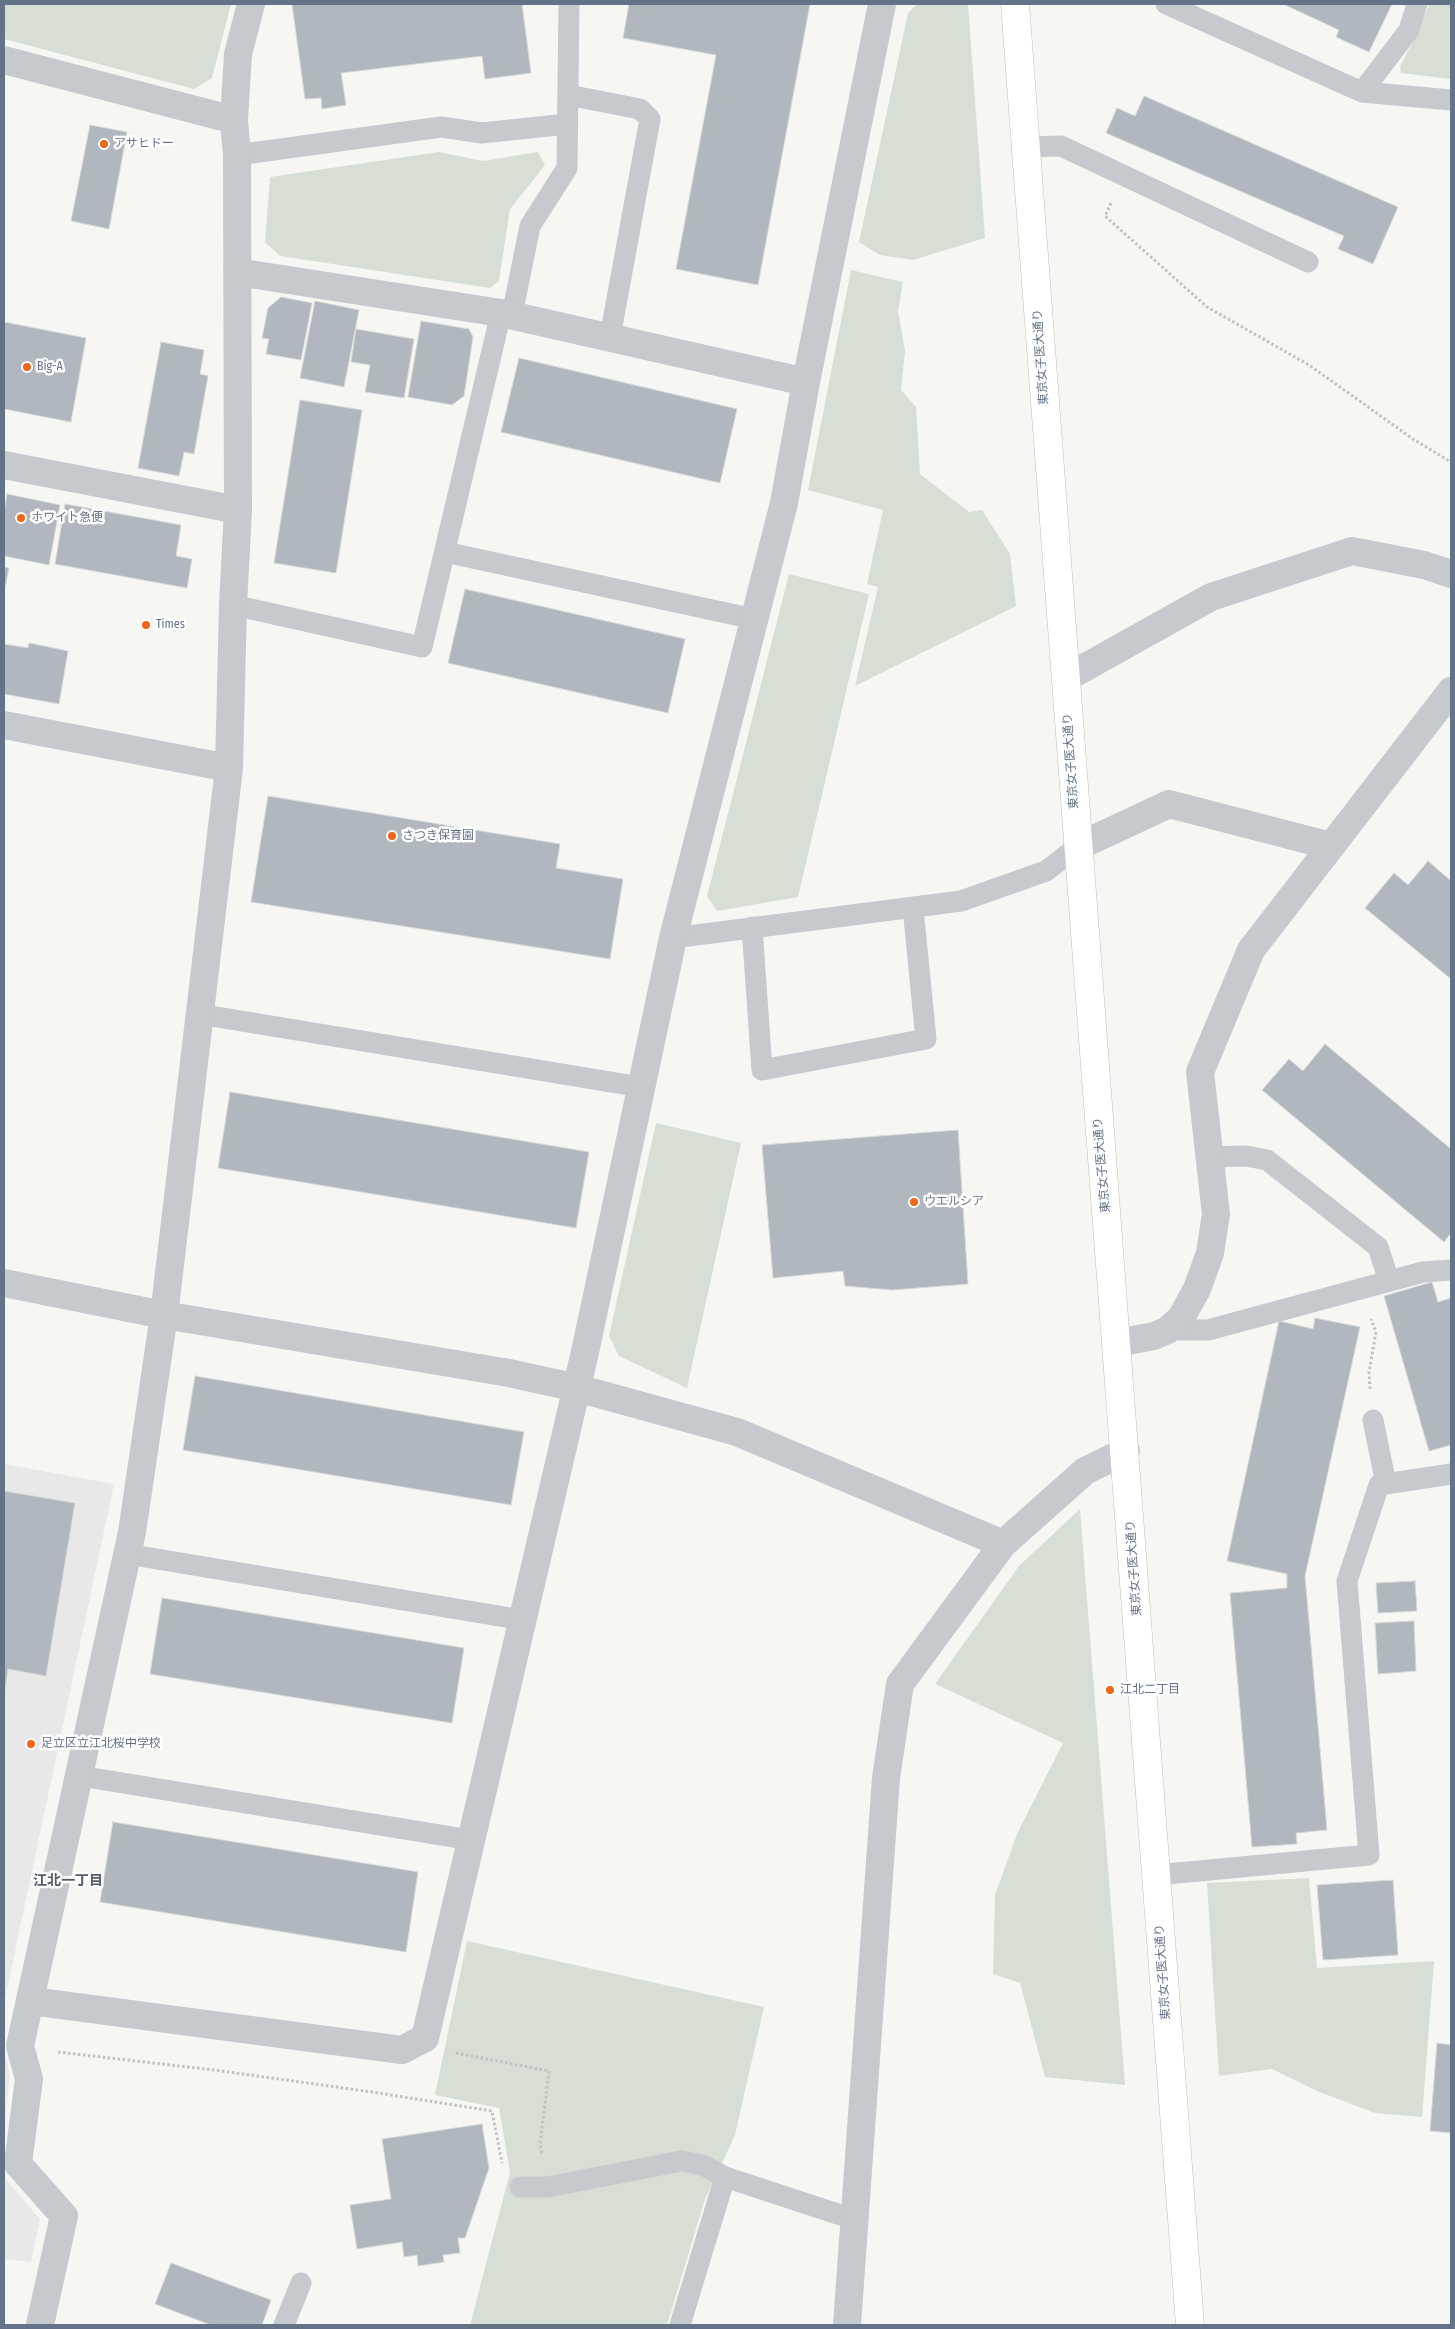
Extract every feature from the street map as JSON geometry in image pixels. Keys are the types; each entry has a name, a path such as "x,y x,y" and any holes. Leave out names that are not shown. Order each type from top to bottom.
{"street":[{"path":"40,2325 64,2216 18,2164 29,2079 20,2046 127,1554 164,1315 229,768 233,605 238,510 236,155 234,120 238,54 251,4"},
{"path":"31,2002 402,2050 425,2038 577,1388 673,938 784,503 806,382 882,4"},
{"name":"東京女子医大通り","path":"1015,4 1077,848 1126,1451 1190,2325"},
{"path":"4,60 234,120"},
{"path":"237,272 506,314 806,382"},
{"path":"4,465 238,510"},
{"path":"1066,678 1211,597 1352,551 1424,565 1451,574"},
{"path":"1117,1343 1154,1336 1168,1330 1181,1318 1197,1290 1210,1253 1216,1214 1200,1072 1251,950 1451,691"},
{"path":"4,725 229,768"},
{"path":"1077,848 1169,804 1330,846"},
{"path":"4,1283 164,1315 509,1373 577,1388 738,1432 1002,1544"},
{"path":"848,2325 886,1778 900,1684 1002,1544 1085,1471 1126,1451"}],"lane":[{"path":"233,605 422,647 530,226 566,168 569,4"},
{"path":"1166,4 1362,92 1451,100"},
{"path":"1362,92 1409,30 1417,4"},
{"path":"568,94 640,109 650,119 610,337"},
{"path":"236,155 441,126 482,132 568,124"},
{"path":"1025,147 1061,146 1308,262"},
{"path":"445,552 754,619"},
{"path":"673,938 961,901 1046,871 1077,848"},
{"path":"752,927 762,1070 926,1040 913,908"},
{"path":"200,1014 641,1087"},
{"path":"1209,1156 1246,1156 1267,1160 1378,1247 1389,1281"},
{"path":"1168,1330 1208,1330 1423,1272 1451,1270"},
{"path":"1373,1420 1386,1484"},
{"path":"1156,1876 1369,1855 1347,1581 1379,1485 1451,1474"},
{"path":"127,1554 523,1620"},
{"path":"80,1776 471,1840"},
{"path":"520,2187 548,2187 681,2161 702,2165 725,2177 856,2220"},
{"path":"680,2325 725,2177"},
{"path":"284,2325 302,2283"}],"path":[{"path":"1124,175 1105,216 1207,307 1310,365 1413,439 1451,462"},
{"path":"1360,1289 1376,1332 1369,1372 1373,1420"},
{"path":"425,2038 439,2050 548,2071 540,2145 548,2187"},
{"path":"20,2046 372,2092 492,2111 502,2161 500,2183 520,2187"}],"shaded area":[{"path":"4,4 231,4 212,78 194,89 4,39"},
{"path":"917,4 968,4 985,238 913,260 880,255 859,242 908,13"},
{"path":"1429,4 1451,4 1451,79 1401,73 1400,66 1421,27"},
{"path":"439,152 483,161 538,152 545,165 510,209 499,281 490,288 280,256 265,242 270,177"},
{"path":"851,270 903,282 898,311 905,351 901,390 916,407 920,474 969,512 982,510 1010,554 1016,606 855,686 878,587 867,584 883,510 808,490"},
{"path":"789,574 869,594 798,897 717,911 707,896"},
{"path":"656,1123 741,1143 687,1388 619,1356 609,1336"},
{"name":"足立区立江北桜中学校","path":"4,1464 114,1484 4,2003"},
{"path":"1080,1509 1125,2085 1045,2077 1020,1983 993,1974 995,1895 1017,1834 1063,1743 935,1684 1019,1566"},
{"path":"1309,1878 1317,1968 1434,1961 1422,2117 1375,2113 1317,2091 1272,2069 1219,2076 1207,1883"},
{"path":"467,1941 764,2007 735,2135 705,2199 667,2325 470,2325 510,2172 499,2108 435,2095"},
{"path":"4,2052 10,2075 4,2128"},
{"path":"4,2177 40,2219 31,2262 4,2259"}],"building":[{"path":"292,4 522,4 531,73 485,79 482,56 341,73 346,105 322,109 321,98 305,99"},
{"path":"629,4 810,4 758,285 676,269 716,55 623,38"},
{"path":"1283,4 1392,4 1369,52 1336,37 1339,30"},
{"path":"1144,96 1398,207 1373,264 1338,249 1344,236 1106,133 1117,108 1135,116"},
{"path":"90,125 127,132 109,229 71,221"},
{"path":"281,297 312,303 301,360 266,354 269,339 262,338 268,308"},
{"path":"315,301 359,310 344,387 300,378"},
{"path":"421,321 469,329 473,337 464,396 452,405 408,397"},
{"path":"4,322 86,338 71,422 4,409"},
{"path":"356,329 414,339 404,398 365,392 370,365 351,362"},
{"path":"161,342 204,350 200,374 208,376 194,454 184,452 179,476 138,468"},
{"path":"519,358 737,409 720,483 501,432"},
{"path":"300,400 362,410 336,573 274,563"},
{"path":"7,494 60,505 49,565 4,556 4,512"},
{"path":"65,504 181,525 176,556 192,559 187,588 55,564"},
{"path":"4,567 9,568 4,593"},
{"path":"465,589 685,639 668,713 448,663"},
{"path":"29,643 68,651 59,704 4,694 4,644 28,648"},
{"path":"268,796 560,844 556,868 623,879 610,959 251,902"},
{"path":"1428,861 1451,881 1451,979 1365,908 1394,873 1408,885"},
{"path":"1325,1044 1451,1149 1451,1233 1444,1242 1262,1090 1289,1059 1303,1071"},
{"path":"230,1092 589,1152 576,1228 218,1168"},
{"path":"958,1130 968,1284 892,1290 845,1286 843,1271 773,1278 762,1145"},
{"path":"1432,1282 1438,1302 1451,1298 1451,1445 1429,1451 1384,1296"},
{"path":"1315,1318 1360,1327 1305,1576 1327,1830 1296,1833 1297,1844 1252,1847 1230,1593 1287,1588 1287,1574 1227,1561 1279,1321 1313,1329"},
{"path":"195,1376 524,1432 511,1505 183,1450"},
{"path":"4,1491 75,1503 46,1676 8,1669 4,1697"},
{"path":"1415,1581 1417,1611 1378,1613 1376,1583"},
{"path":"162,1598 464,1648 452,1723 150,1674"},
{"path":"1414,1621 1416,1671 1378,1674 1375,1623"},
{"path":"113,1822 418,1872 406,1952 100,1902"},
{"path":"1393,1880 1398,1955 1323,1960 1317,1885"},
{"path":"1437,2043 1451,2045 1451,2133 1430,2131"},
{"path":"482,2124 489,2168 465,2238 458,2238 460,2253 443,2255 444,2262 418,2266 417,2255 404,2257 402,2242 357,2249 350,2205 391,2199 382,2139"},
{"path":"171,2263 271,2300 262,2325 211,2325 155,2304"}],"place":[{"name":"アサヒドー","path":"104,144"},
{"name":"Big-A","path":"27,367"},
{"name":"ホワイト急便","path":"21,518"},
{"name":"Times","path":"146,625"},
{"name":"さつき保育園","path":"392,836"},
{"name":"ウエルシア","path":"914,1202"},
{"name":"江北二丁目","path":"1110,1690"},
{"name":"足立区立江北桜中学校","path":"31,1744"}],"district":[{"name":"江北一丁目","path":"68,1881"}]}
